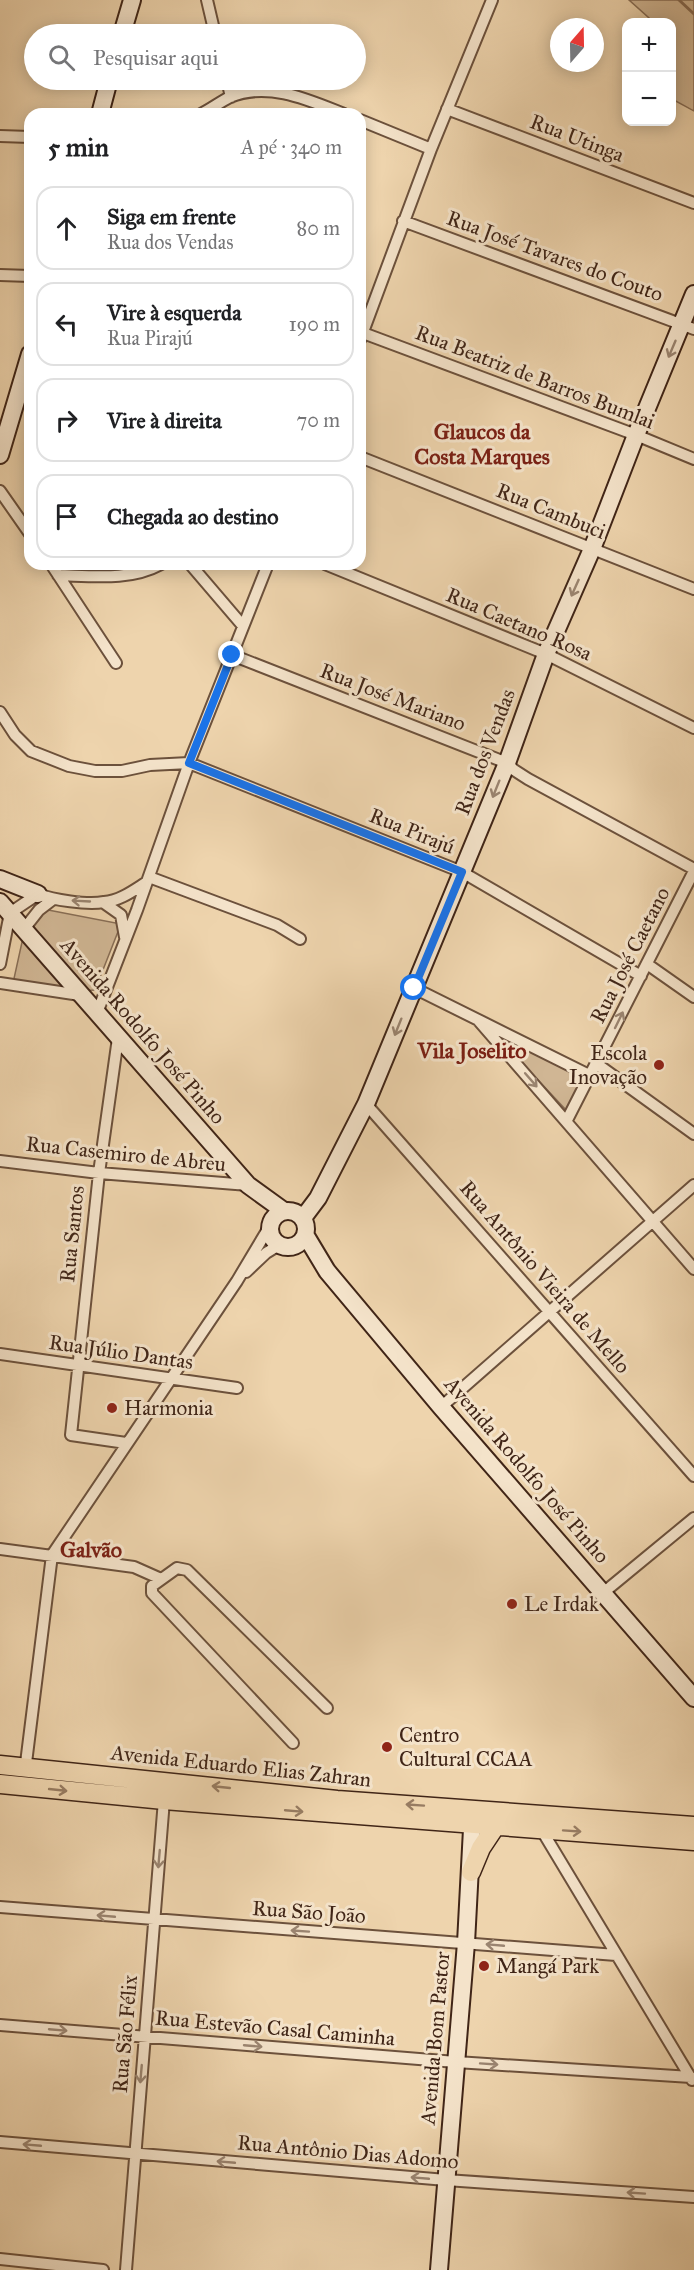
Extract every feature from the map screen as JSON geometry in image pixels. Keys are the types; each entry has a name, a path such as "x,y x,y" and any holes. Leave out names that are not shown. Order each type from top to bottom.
{"main road":[{"name":"Avenida Eduardo Elias Zahran","path":"0,1765 338,1800 473,1817 495,1827 694,1841"},
{"name":"Avenida Eduardo Elias Zahran","path":"0,1785 164,1800 473,1817 694,1826"},
{"path":"471,1872 481,1848 495,1827"}],"street":[{"path":"125,24 132,0"},
{"path":"207,0 213,24"},
{"path":"366,322 403,220 492,0"},
{"path":"101,108 106,90"},
{"path":"229,90 231,97"},
{"path":"212,108 231,97 254,92 296,95 329,108"},
{"name":"Rua Utinga","path":"447,109 694,204"},
{"path":"366,122 431,149"},
{"path":"0,136 24,137"},
{"name":"Rua José Tavares do Couto","path":"403,220 688,327"},
{"path":"0,275 24,276"},
{"name":"Rua dos Vendas","path":"303,1218 318,1198 366,1104 507,763 546,654 592,549 636,435 688,327 694,294"},
{"name":"Rua Beatriz de Barros Bumlai","path":"366,338 636,435 694,459"},
{"path":"0,455 5,418 24,369"},
{"name":"Rua Cambuci","path":"366,459 694,589"},
{"path":"0,491 24,525"},
{"path":"55,570 116,663"},
{"path":"58,574 129,576 149,570"},
{"path":"195,570 243,627"},
{"path":"98,1013 189,763 266,570"},
{"name":"Rua Caetano Rosa","path":"339,570 546,654 694,728"},
{"name":"Rua José Mariano","path":"232,655 507,763 528,779 694,870"},
{"path":"0,712 15,735 31,752 69,766 95,771 122,771 150,765 189,763"},
{"name":"Rua Pirajú","path":"189,763 462,872 641,976"},
{"name":"Rua José Caetano","path":"567,1120 694,870"},
{"path":"0,879 45,897 104,903 120,898 148,880"},
{"path":"148,880 277,925 300,939"},
{"path":"0,964 5,908 45,897"},
{"path":"24,929 39,910 45,897"},
{"path":"104,903 121,915 126,940"},
{"name":"Avenida Rodolfo José Pinho","path":"5,908 251,1187 275,1219"},
{"path":"647,964 694,997"},
{"path":"0,983 80,995"},
{"path":"414,988 591,1076"},
{"path":"478,1020 694,1269"},
{"name":"Rua Santos","path":"118,1038 99,1173 71,1435 126,1443"},
{"path":"597,1064 694,1134"},
{"name":"Rua Antônio Vieira de Mello","path":"366,1104 694,1476"},
{"name":"Rua Casemiro de Abreu","path":"0,1161 251,1187"},
{"path":"441,1407 694,1185"},
{"path":"23,1786 52,1555 126,1443 172,1379 275,1219 289,1211 303,1218 307,1226 306,1236 300,1244 284,1246 266,1253 237,1281"},
{"path":"275,1219 271,1235 284,1246 327,1271"},
{"path":"306,1236 327,1271"},
{"name":"Avenida Rodolfo José Pinho","path":"327,1271 441,1407 694,1698"},
{"name":"Rua Júlio Dantas","path":"0,1354 237,1388"},
{"path":"603,1593 694,1518"},
{"path":"0,1549 134,1567 161,1580"},
{"path":"293,1743 152,1593 152,1586 177,1568 187,1570 327,1708"},
{"name":"Rua São Félix","path":"126,2270 164,1800"},
{"name":"Avenida Bom Pastor","path":"439,2270 466,1943 473,1817"},
{"path":"541,1829 692,2080"},
{"name":"Rua São João","path":"0,1907 616,1955"},
{"name":"Rua Estevão Casal Caminha","path":"0,2025 692,2080"},
{"name":"Rua Antônio Dias Adomo","path":"0,2142 446,2180 694,2197"},
{"path":"0,2259 103,2270"}],"shaded area":[{"path":"629,0 694,0 694,111 676,101 676,18 649,18"},
{"path":"43,909 121,924 95,990 73,991 13,983 24,933"},
{"path":"491,1030 586,1078 567,1111"}],"waterway":[{"path":"679,0 694,14"}],"place":[{"name":"Escola Inovação","path":"659,1065"},
{"name":"Harmonia","path":"112,1408"},
{"name":"Le Irdak","path":"512,1604"},
{"name":"Centro Cultural CCAA","path":"387,1747"},
{"name":"Mangá Park","path":"484,1966"}],"district":[{"name":"Glaucos da Costa Marques","path":"482,444"},
{"name":"Vila Joselito","path":"472,1050"},
{"name":"Galvão","path":"91,1549"}],"route":[{"path":"232,655 189,763 462,872 414,988"}]}
